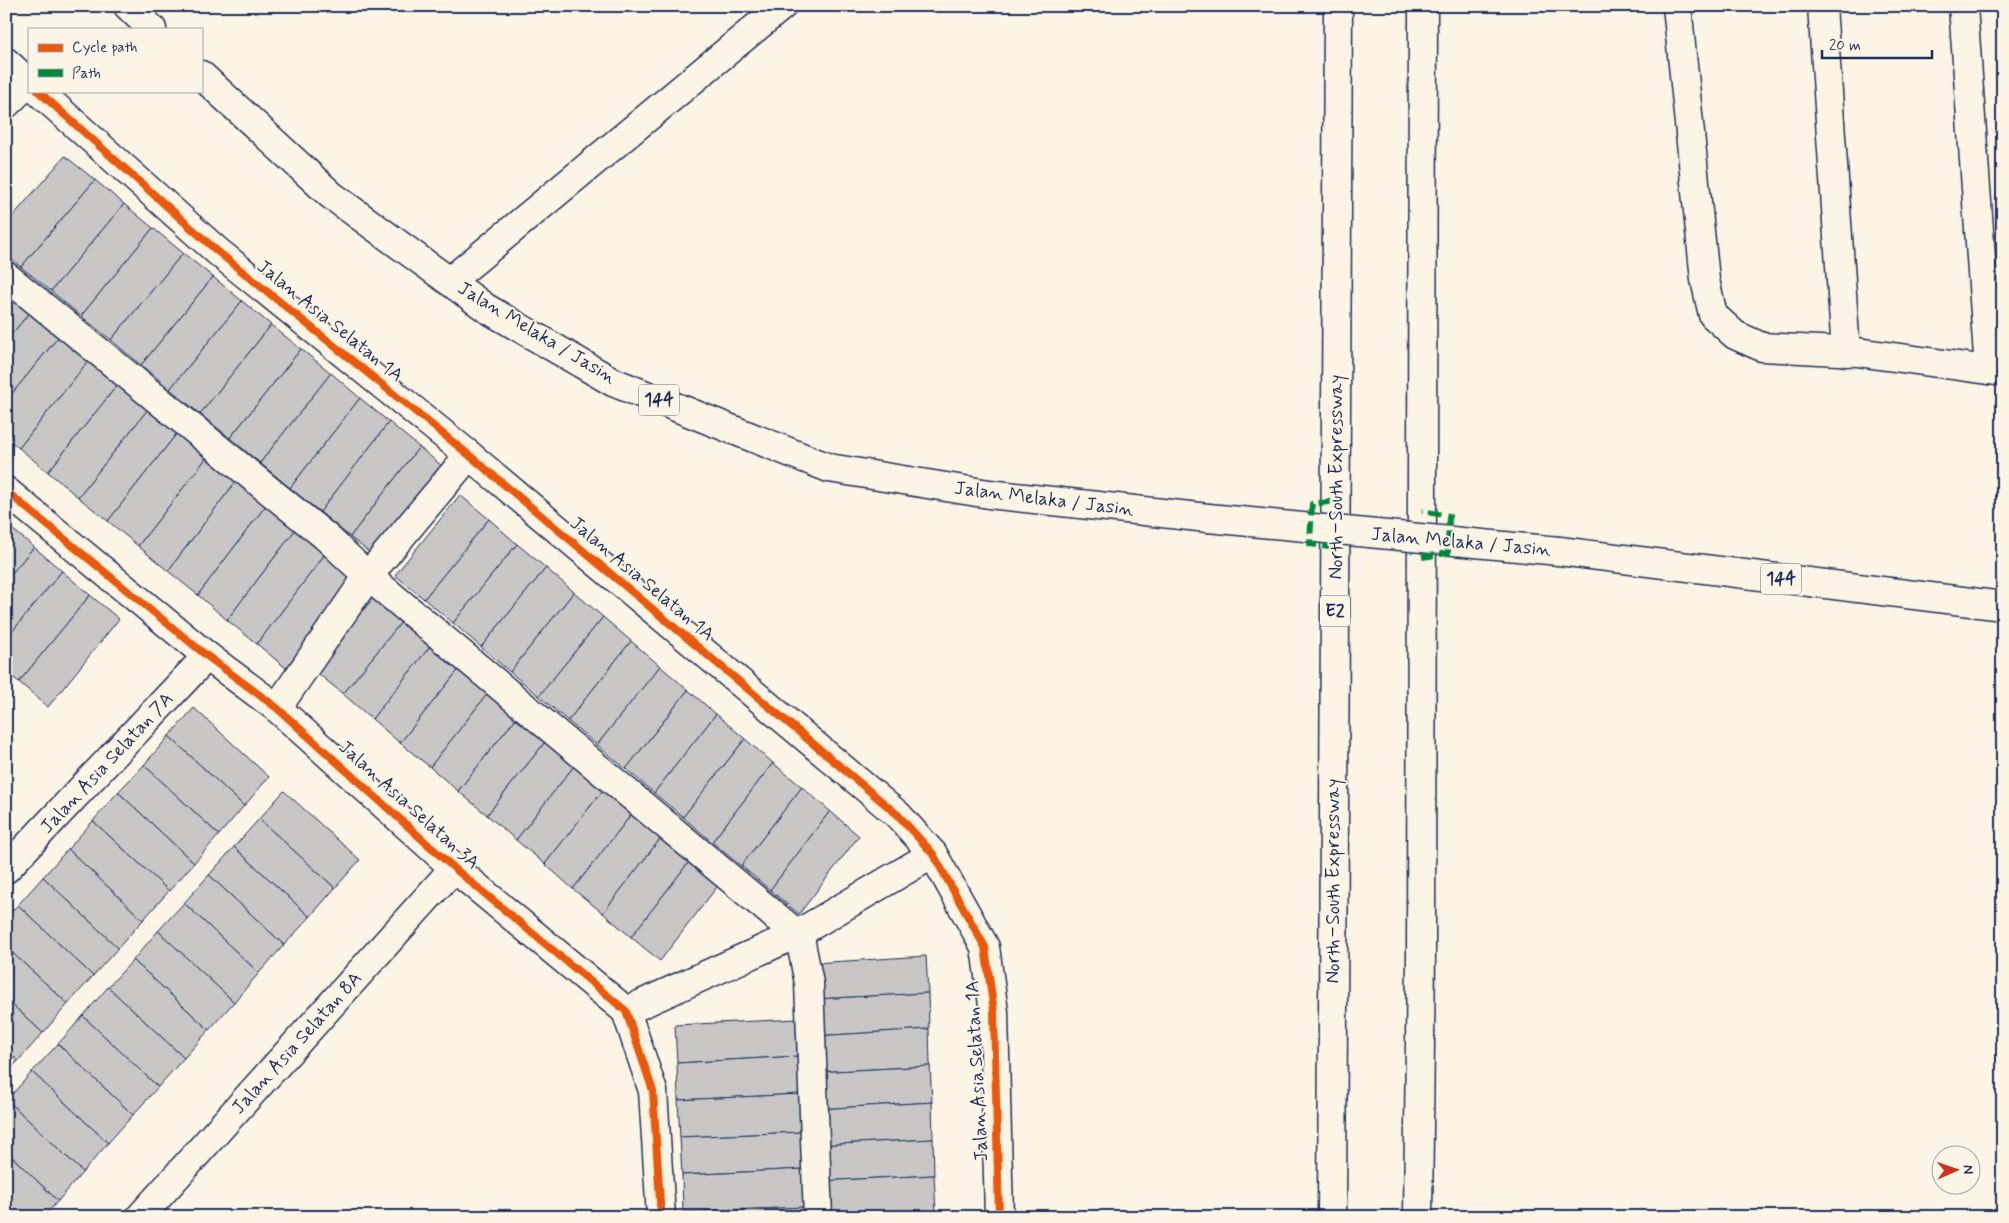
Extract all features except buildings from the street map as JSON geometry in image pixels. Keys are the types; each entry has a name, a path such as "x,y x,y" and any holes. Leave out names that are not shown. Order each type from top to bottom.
{"main road":[{"path":"128,6 151,28"},
{"path":"450,281 782,6"},
{"name":"North–South Expressway","path":"1332,1217 1338,6"},
{"path":"1418,1217 1421,953 1423,6"},
{"path":"1677,6 1705,280 1713,315 1735,335 1762,347 1846,352 1996,371 1964,6"},
{"path":"1822,6 1846,352"},
{"path":"6,62 28,83 6,104"},
{"name":"Jalan Melaka / Jasin","path":"202,76 331,195 486,308 613,382 829,468 989,494 1208,518 1559,551 2003,606"},
{"name":"Jalan Asia Selatan 1A","path":"39,92 216,251 468,455 898,815 933,854 985,948 994,1012 999,1217"},
{"path":"6,276 325,536 368,576 792,930 799,933"},
{"path":"277,708 368,576 468,455"},
{"name":"Jalan Asia Selatan 3A","path":"6,491 207,656 277,708 454,868 626,1011"},
{"name":"Jalan Asia Selatan 7A","path":"6,869 207,656"},
{"path":"661,1217 653,1091 626,1011 799,933 933,854"},
{"name":"Jalan Asia Selatan 8A","path":"140,1217 454,868"},
{"path":"799,933 809,983 818,1217"}],"marked path":[{"path":"1335,548 1310,544 1312,504 1336,501"},
{"path":"1422,511 1449,516 1448,553 1422,557"}],"cycle path":[{"path":"39,92 217,251 469,455 898,815 933,854 985,947 994,1012 999,1217"},
{"path":"6,491 207,656 277,708 454,868 626,1011 653,1091 661,1217"}]}
